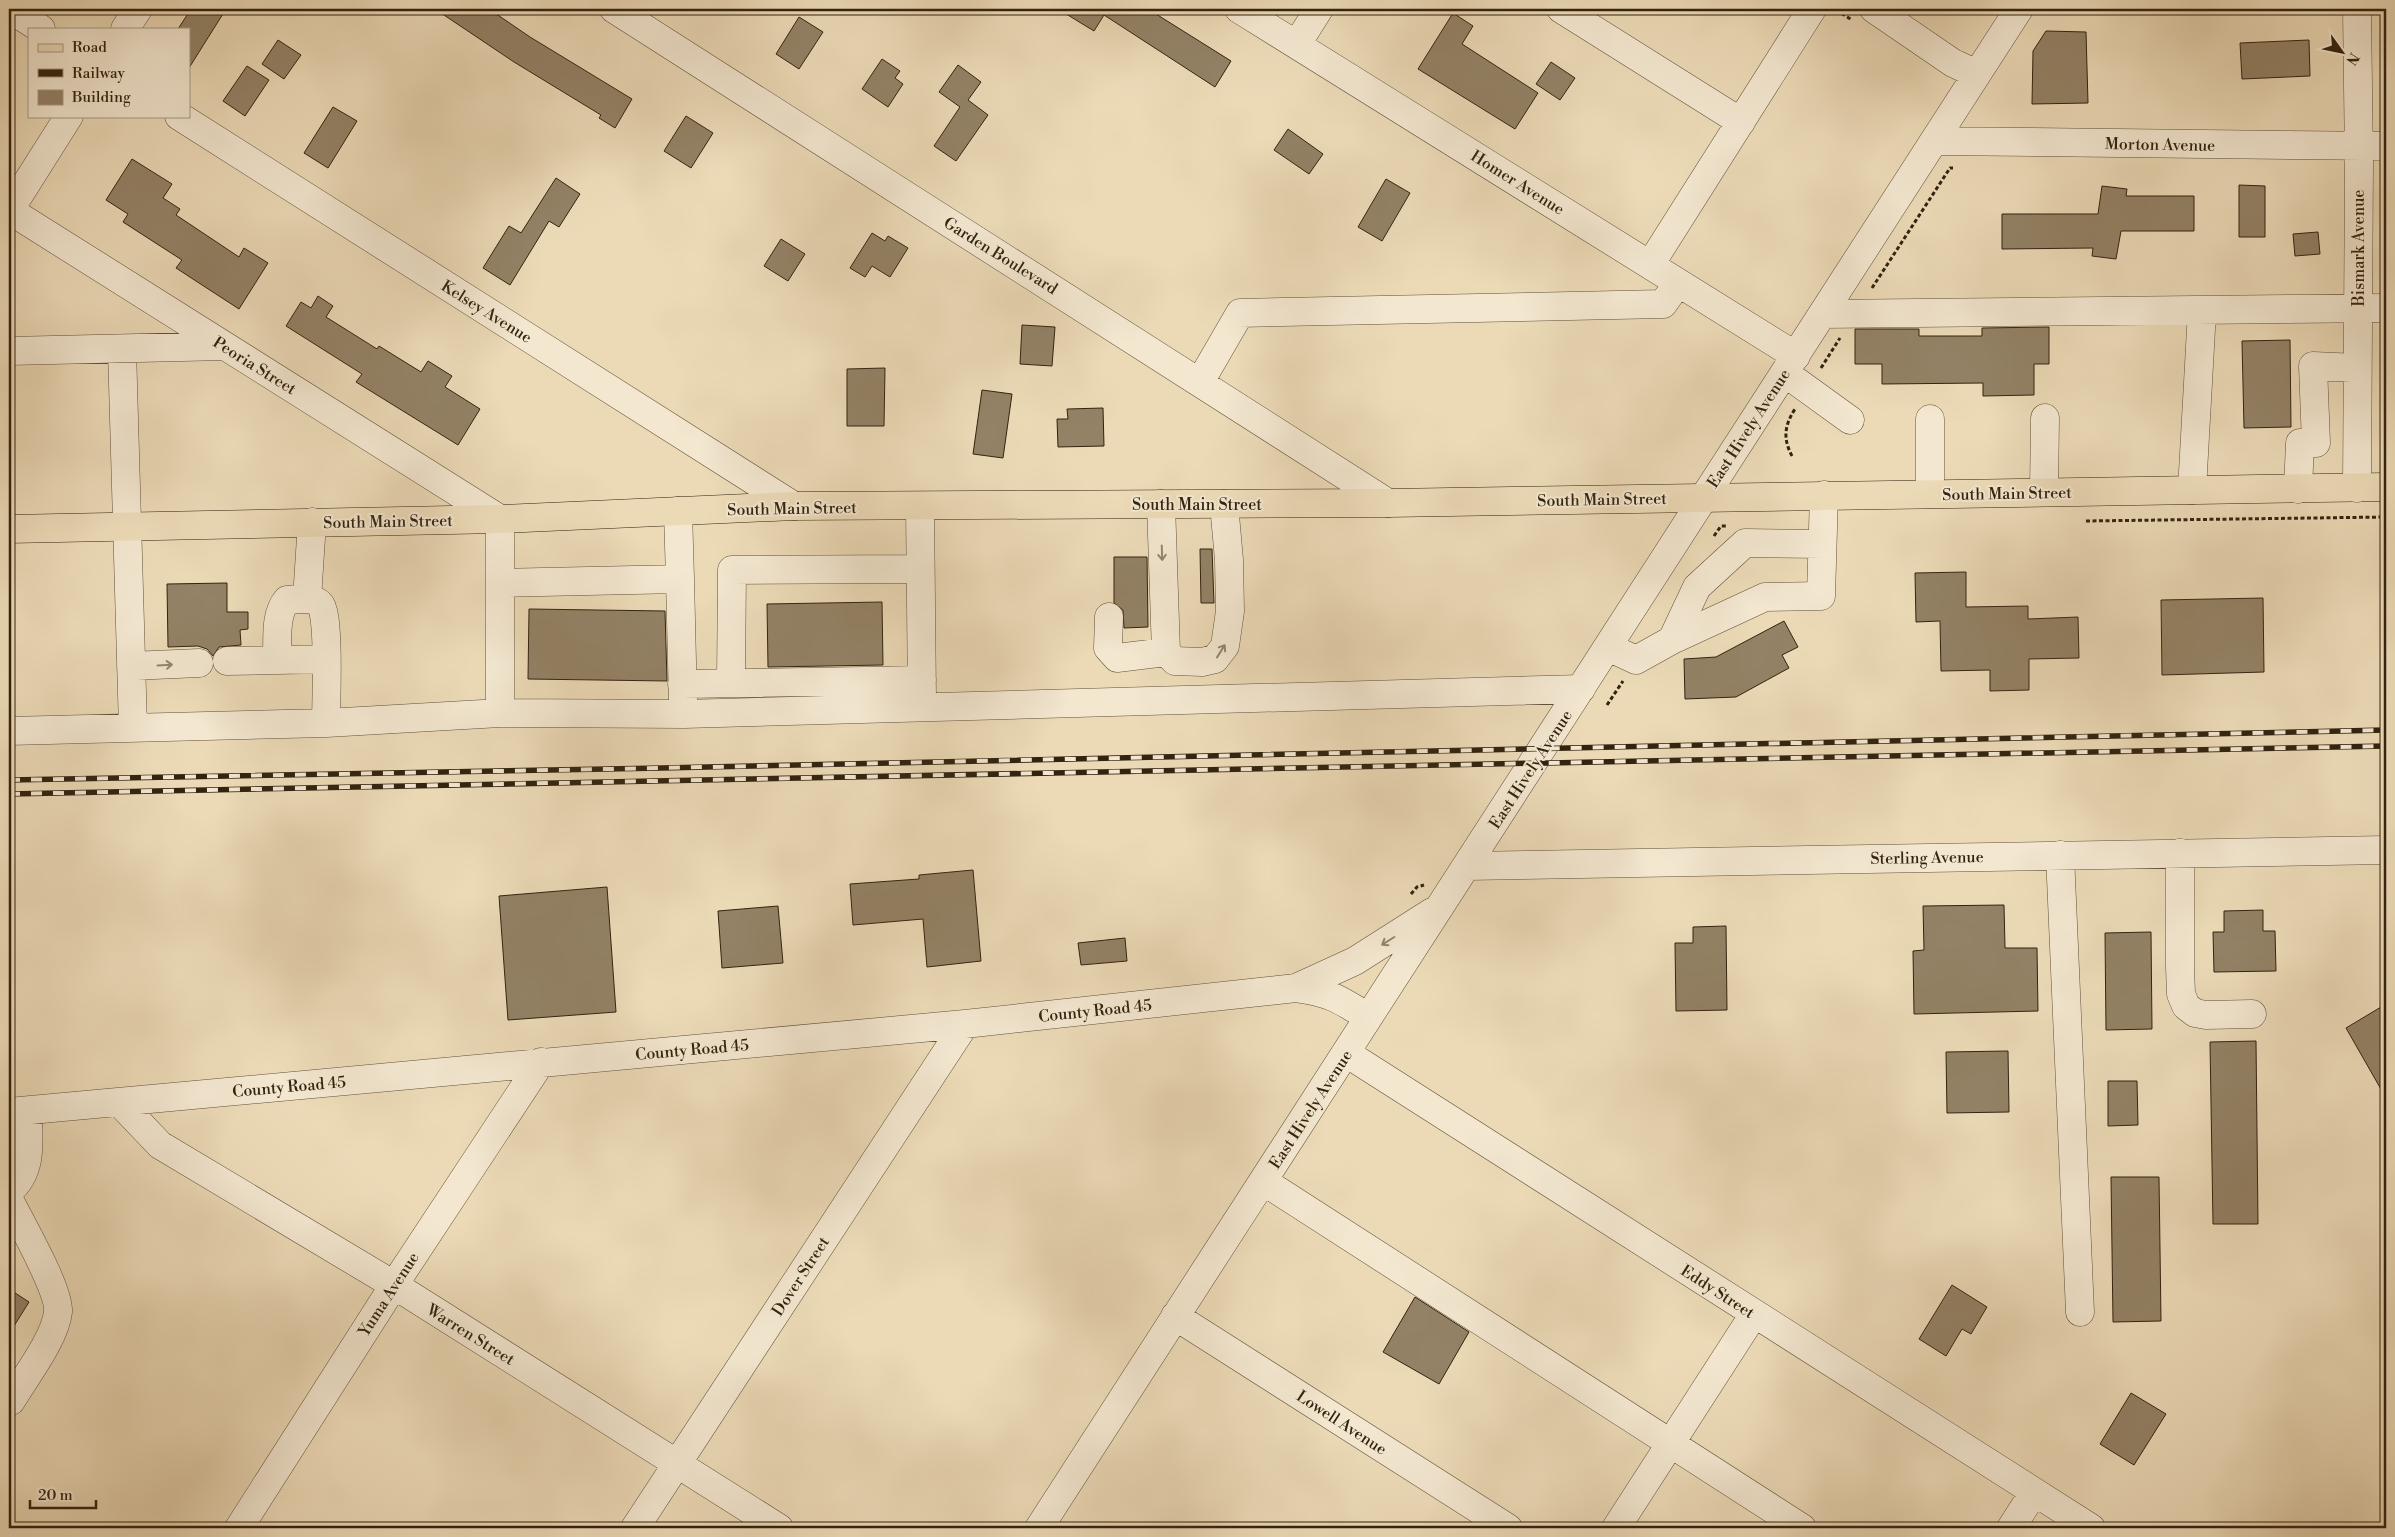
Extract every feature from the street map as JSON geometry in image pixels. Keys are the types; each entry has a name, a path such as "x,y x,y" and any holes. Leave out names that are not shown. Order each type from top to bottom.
{"main road":[{"name":"South Main Street","path":"9,530 500,519 794,506 1388,503 2386,487"}],"street":[{"path":"10,9 39,28"},
{"path":"126,28 138,9"},
{"name":"Garden Boulevard","path":"614,9 1388,503"},
{"name":"Homer Avenue","path":"1239,9 1678,283 1790,365 1807,390 1850,420"},
{"path":"1297,44 1319,9"},
{"path":"1561,9 1741,122"},
{"path":"1650,265 1812,9"},
{"path":"1874,9 1954,63 1977,74"},
{"name":"East Hively Avenue","path":"1039,1528 2019,9"},
{"name":"Bismark Avenue","path":"2356,488 2359,147 2357,9"},
{"path":"9,211 68,118"},
{"name":"Kelsey Avenue","path":"182,118 794,506"},
{"name":"Morton Avenue","path":"1934,141 2386,146"},
{"name":"Peoria Street","path":"9,211 500,519"},
{"path":"1200,382 1240,313 1663,304 1678,283"},
{"path":"1823,314 2386,308"},
{"path":"2192,490 2202,311"},
{"path":"9,351 224,346"},
{"path":"122,348 129,528 133,728"},
{"path":"2298,489 2300,443 2316,443 2313,366 2357,368"},
{"path":"2044,492 2045,418"},
{"path":"1930,420 1930,494"},
{"path":"1608,646 1636,660 1672,640 1765,597 1821,596 1824,495"},
{"path":"1160,504 1166,652 1175,661 1202,662 1215,659 1225,646 1230,611 1229,560 1224,504"},
{"path":"920,506 923,707"},
{"path":"678,511 684,714"},
{"path":"500,519 500,713"},
{"path":"307,599 312,522"},
{"path":"1672,640 1697,587 1745,543 1822,544"},
{"path":"731,683 732,570 920,568"},
{"path":"500,583 680,579"},
{"path":"277,660 279,616 282,605 287,600 307,599 320,603 325,612 326,723"},
{"path":"1109,617 1108,648 1117,658 1166,652"},
{"path":"226,661 326,659"},
{"path":"131,666 199,664"},
{"path":"682,684 922,680"},
{"path":"9,731 326,723 500,713 684,714 1581,689"},
{"name":"Sterling Avenue","path":"1467,866 2386,850"},
{"path":"2180,853 2181,994 2186,1006 2196,1013 2206,1016 2252,1014"},
{"path":"2060,855 2080,1312"},
{"path":"1296,988 1355,961 1442,904"},
{"name":"County Road 45","path":"18,1111 965,1024 1296,988 1322,992 1337,998 1368,1017"},
{"name":"Dover Street","path":"635,1528 965,1024"},
{"name":"Eddy Street","path":"1346,1053 2090,1528"},
{"name":"Yuma Avenue","path":"239,1528 394,1285 540,1062"},
{"name":"Warren Street","path":"119,1102 160,1145 394,1285 779,1528"},
{"path":"9,1191 22,1176 28,1158 18,1111"},
{"path":"1263,1181 1802,1528"},
{"path":"9,1199 54,1291 58,1311 50,1335 11,1401"},
{"path":"1616,1528 1754,1314"},
{"name":"Lowell Avenue","path":"1175,1316 1508,1528"},
{"path":"2010,1528 2034,1492"}],"path":[{"path":"1792,456 1786,446 1785,432 1788,420 1950,168 1960,168"},
{"path":"2086,521 2386,517"}],"building":[{"path":"191,9 226,9 190,66 190,28 179,28"},
{"path":"435,9 489,9 530,37 632,99 615,128 599,118 601,115 514,62"},
{"path":"1058,9 1148,9 1231,61 1215,87 1104,15 1094,31"},
{"path":"1453,13 1473,26 1462,44 1538,93 1515,129 1418,69"},
{"path":"799,17 823,32 799,69 776,54"},
{"path":"2046,31 2086,32 2088,103 2032,104 2033,51"},
{"path":"278,40 301,55 284,79 262,64"},
{"path":"2309,40 2310,76 2242,79 2240,43"},
{"path":"882,59 900,71 895,78 903,84 888,107 862,89"},
{"path":"1551,62 1575,78 1560,100 1536,84"},
{"path":"958,65 981,82 968,100 988,115 956,161 934,146 960,107 939,92"},
{"path":"247,66 269,80 245,116 223,101"},
{"path":"333,107 357,121 328,168 304,153"},
{"path":"686,116 713,133 691,168 664,151"},
{"path":"1288,129 1323,154 1309,174 1274,150"},
{"path":"132,159 172,184 163,198 180,209 176,215 239,257 244,248 268,263 239,309 176,268 182,260 123,222 128,214 106,200"},
{"path":"556,178 580,194 559,227 549,221 510,285 483,268 509,226 521,233"},
{"path":"1386,179 1410,193 1382,241 1358,227"},
{"path":"2239,185 2265,186 2265,237 2239,237"},
{"path":"2102,186 2127,189 2126,196 2194,196 2194,231 2121,231 2116,259 2092,256 2093,248 2002,249 2002,214 2098,214"},
{"path":"2318,232 2320,254 2295,256 2293,234"},
{"path":"872,233 885,241 888,236 908,248 890,277 872,266 865,277 850,268"},
{"path":"781,239 805,254 788,281 764,266"},
{"path":"318,296 333,306 326,317 377,349 379,346 421,372 428,361 452,376 445,387 480,409 458,445 356,382 362,374 286,326 301,302 311,308"},
{"path":"1022,325 1055,327 1052,366 1020,364"},
{"path":"2049,327 2049,364 2034,364 2034,395 1983,396 1983,383 1882,384 1882,364 1855,364 1855,329 1919,329 1919,336 1982,336 1982,328"},
{"path":"2290,340 2291,427 2244,428 2242,341"},
{"path":"885,368 884,426 847,426 847,369"},
{"path":"982,390 1012,394 1003,458 973,454"},
{"path":"1103,408 1104,446 1058,447 1057,419 1068,419 1067,409"},
{"path":"1200,549 1212,549 1214,603 1201,603"},
{"path":"1114,557 1147,557 1148,627 1124,628 1123,610 1114,603"},
{"path":"1966,572 1966,607 2028,606 2028,619 2078,617 2079,658 2029,659 2029,690 1990,691 1990,670 1941,671 1940,621 1916,622 1915,573"},
{"path":"227,583 227,612 248,612 248,629 240,630 241,645 219,647 213,656 207,649 198,646 168,647 167,584"},
{"path":"2263,598 2264,672 2162,675 2161,600"},
{"path":"882,602 883,665 768,667 767,604"},
{"path":"529,609 665,611 667,681 528,679"},
{"path":"1784,621 1798,647 1782,655 1789,668 1736,697 1685,699 1684,659 1716,657"},
{"path":"973,870 981,961 927,967 923,919 853,925 850,884 919,879 919,875"},
{"path":"607,887 616,1012 508,1020 499,896"},
{"path":"2004,905 2005,948 2037,948 2038,1011 1914,1014 1913,951 1924,950 1923,906"},
{"path":"778,906 783,963 722,968 718,911"},
{"path":"2263,910 2263,931 2275,931 2276,971 2214,972 2213,932 2224,932 2224,911"},
{"path":"1726,926 1727,1010 1676,1011 1675,943 1693,943 1693,927"},
{"path":"2151,932 2152,1029 2106,1030 2105,933"},
{"path":"1125,938 1127,961 1081,965 1078,943"},
{"path":"2386,1004 2386,1098 2346,1028"},
{"path":"2256,1041 2258,1224 2213,1224 2210,1042"},
{"path":"2008,1051 2009,1112 1947,1113 1946,1052"},
{"path":"2108,1081 2137,1081 2138,1125 2108,1126"},
{"path":"2111,1177 2159,1177 2161,1321 2113,1322"},
{"path":"1952,1285 1987,1307 1971,1334 1962,1329 1946,1356 1919,1339"},
{"path":"9,1289 29,1302 9,1334"},
{"path":"1415,1297 1469,1332 1439,1384 1383,1352"},
{"path":"2131,1393 2166,1414 2134,1465 2100,1444"}],"railway":[{"path":"9,780 662,768 2386,730"},
{"path":"9,794 2386,746"}]}
